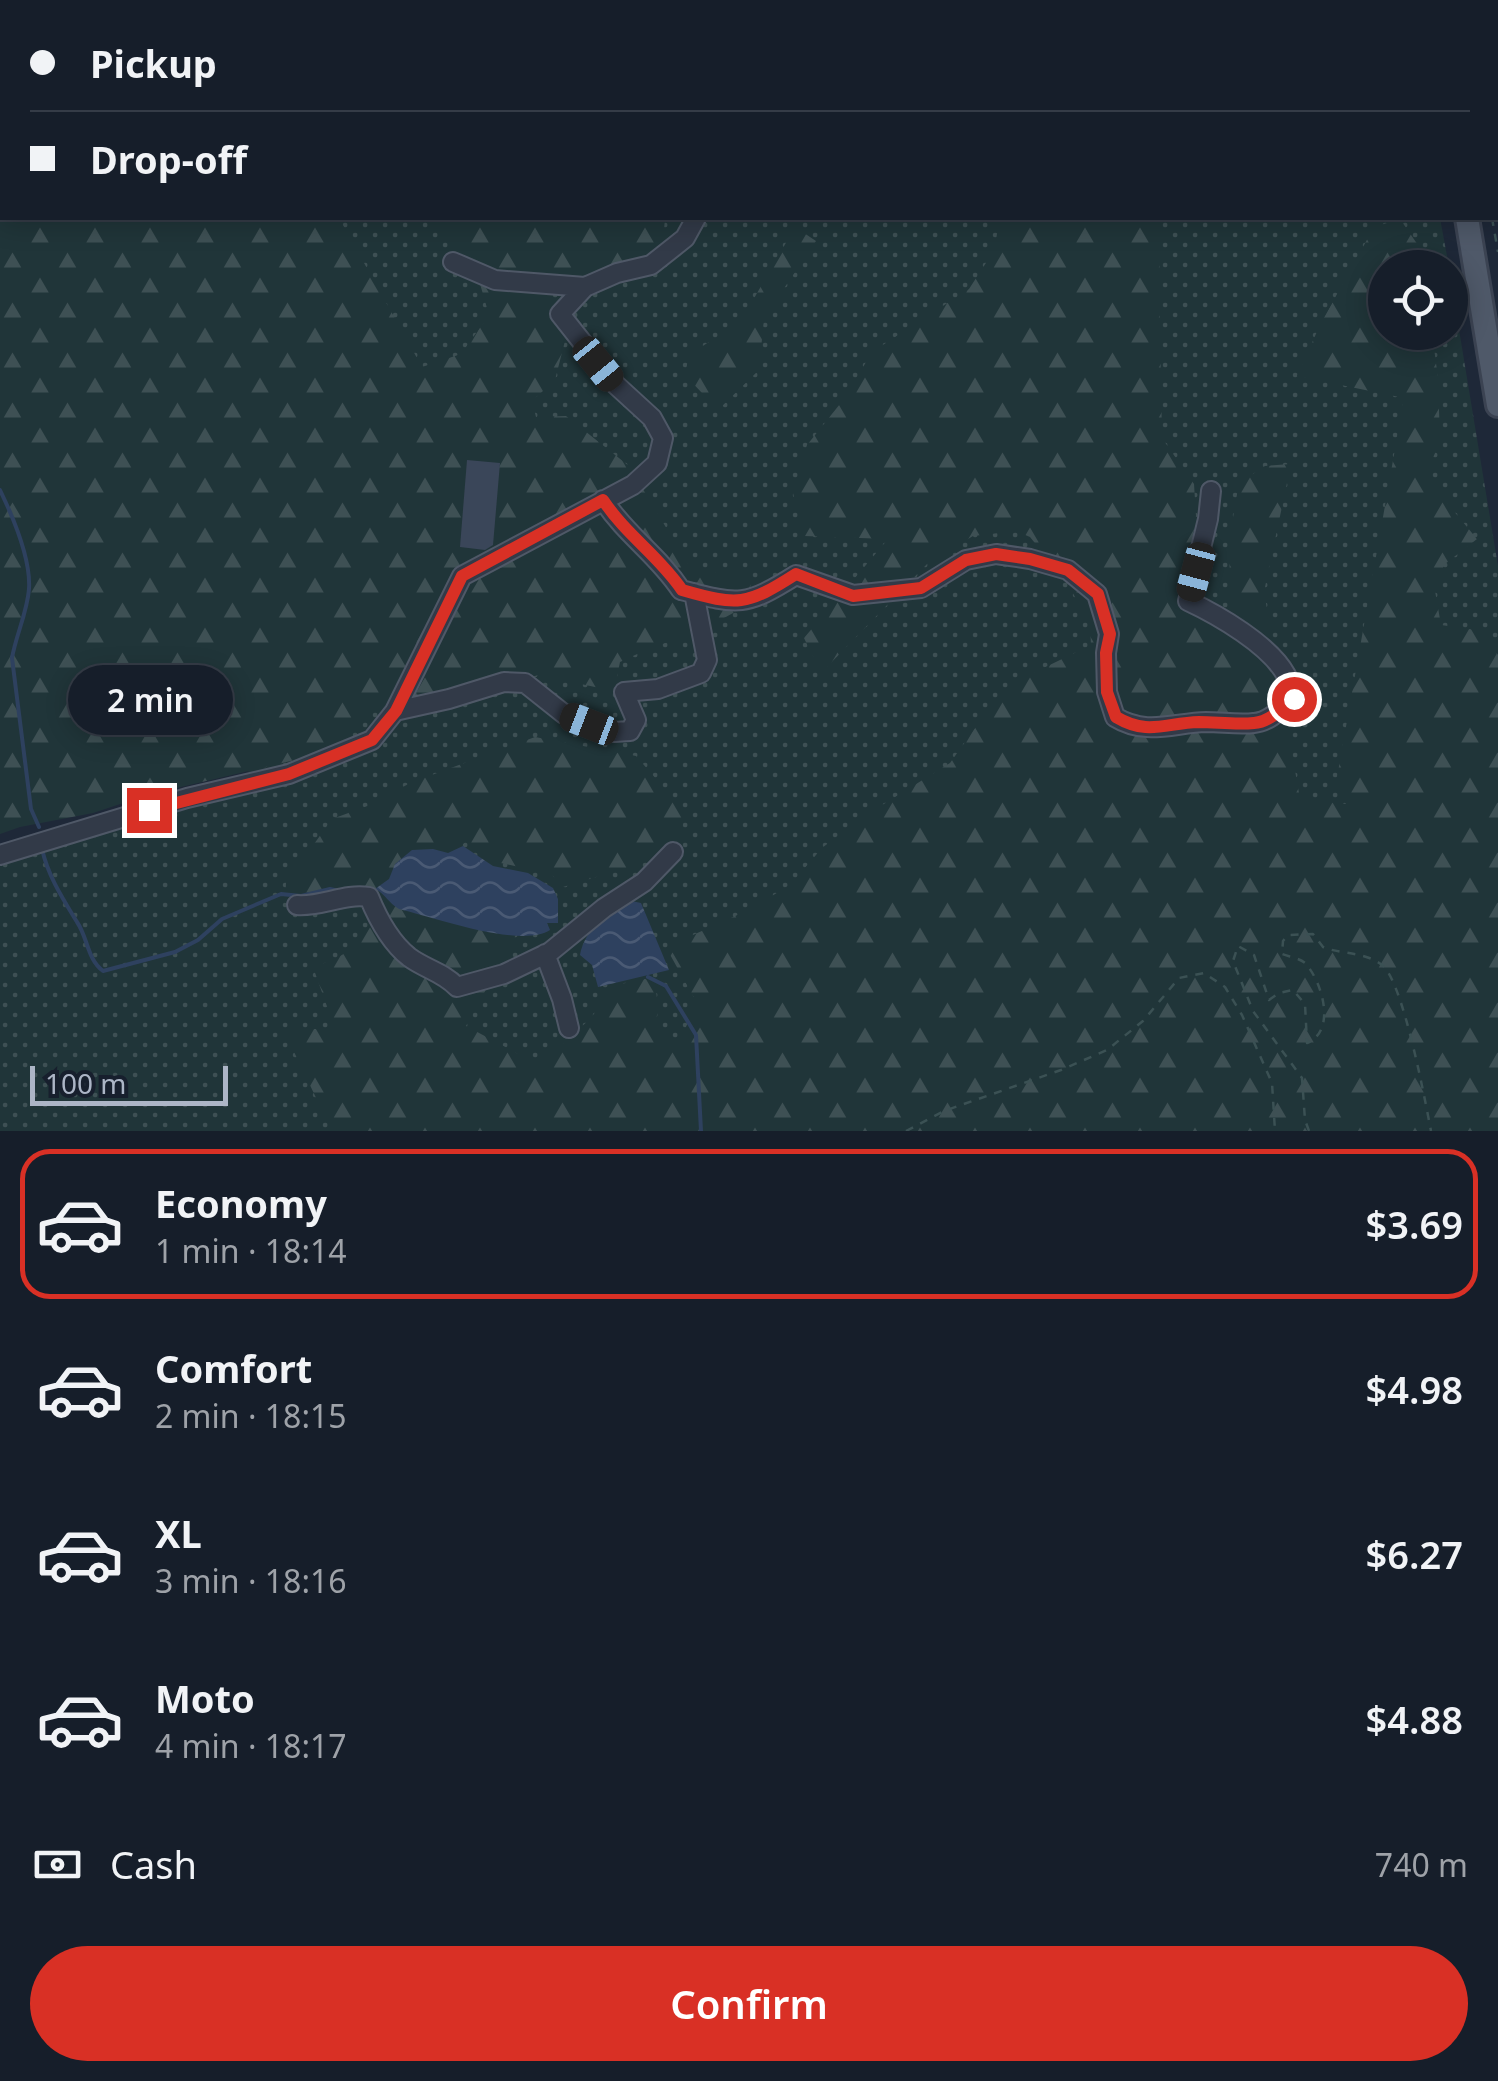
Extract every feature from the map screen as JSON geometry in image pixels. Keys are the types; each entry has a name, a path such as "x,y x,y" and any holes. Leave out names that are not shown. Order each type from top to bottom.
{"main road":[{"path":"1467,220 1498,405"}],"lane":[{"path":"0,855 186,798 289,774 372,740 396,711 462,576 633,484 657,463 663,438 652,418 616,385 560,314 584,287 616,272 651,265 685,238 695,220"},
{"path":"454,262 494,280 584,287"},
{"path":"603,500 634,540 662,562 682,590 738,602 768,592 796,574 853,596 921,588 966,560 996,554 1068,570 1098,594 1110,634 1106,653 1107,692 1116,717 1132,727 1161,729 1186,723 1256,724 1294,699 1286,674 1264,649 1188,601 1212,491"},
{"path":"396,711 504,682 525,683 564,714 614,732 630,731 636,720 624,692 658,689 701,673 707,660 694,594"},
{"path":"297,904 312,906 358,895 369,897 379,920 408,956 445,975 456,987 504,974 545,954 644,882 673,852"},
{"path":"545,954 569,1028"}],"path":[{"path":"1492,220 1498,252"},
{"path":"1309,1131 1302,1078 1253,1011 1234,961 1238,946 1254,955 1270,1000 1294,990 1305,1004 1307,1043 1322,1030 1320,984 1302,959 1282,954 1282,940 1288,934 1314,934 1323,947 1361,954 1385,967 1407,1017 1431,1131"},
{"path":"906,1131 944,1112 1107,1050 1144,1021 1180,978 1204,973 1224,988 1242,1014 1272,1084 1275,1131"}],"green space":[{"path":"0,220 340,220 422,367 461,354 489,315 472,256 426,220 665,220 663,242 650,270 538,285 552,302 567,333 555,380 532,401 536,417 566,416 629,466 688,564 718,573 752,568 749,603 718,621 620,662 614,691 538,675 445,706 429,694 409,693 394,705 364,714 320,754 0,834"},
{"path":"318,220 1440,220 1446,250 1368,250 1368,350 1462,350 1498,566 1498,837 428,1131 0,1131 0,858 247,784"},
{"path":"999,220 1162,220 1162,438 1194,484 1196,516 1188,568 1194,605 1216,620 1229,608 1230,535 1239,483 1265,466 1291,464 1264,592 1300,799 1346,804 1335,789 1404,398 1297,376 1374,227 1401,220 1420,248 1368,250 1368,350 1434,350 1440,442 1427,471 1433,486 1477,539 1445,564 1434,585 1441,625 1476,630 1498,655 1498,1131 332,1131 283,1029 335,1029 313,967 352,948 370,919 372,887 320,890 285,903 286,883 332,819 373,804 410,783 535,737 636,756 685,812 679,844 643,863 563,887 551,874 487,860 466,841 457,850 447,852 433,844 412,855 518,931 466,1026 539,1065 590,1019 616,985 645,979 655,981 655,1029 679,1042 697,1003 668,951 791,884 822,848 858,820 950,763 983,717 1029,675 1091,645 1090,625 1068,584 1030,537 1016,531 973,536 928,563 821,673 804,638 888,539 804,536 793,493 807,445 844,399 872,352 969,289 995,249"},
{"path":"795,227 816,241 764,318 759,370 718,410 685,375 689,355 741,321"}],"water":[{"path":"463,846 493,866 528,873 553,888 558,899 558,923 547,923 550,930 537,935 498,934 399,909 375,889 389,879 395,864 412,850 448,853"},
{"path":"627,900 641,903 669,970 598,987 592,965 580,955 586,937"}],"building":[{"path":"467,460 500,463 493,545 485,550 460,547"}],"waterway":[{"path":"0,490 20,538 29,577 26,607 12,658 31,809 39,827"},
{"path":"42,849 56,887 103,971 175,952 198,940 222,919 281,894 301,896 330,889 339,891"},
{"path":"648,977 666,986 696,1035 701,1131"}],"route":[{"path":"149,810 289,774 372,740 396,711 462,576 603,500 634,540 662,562 682,590 718,599 738,602 768,592 796,574 853,596 921,588 966,560 996,554 1068,570 1098,594 1110,634 1106,653 1107,692 1116,717 1132,727 1256,724 1294,699"}]}
